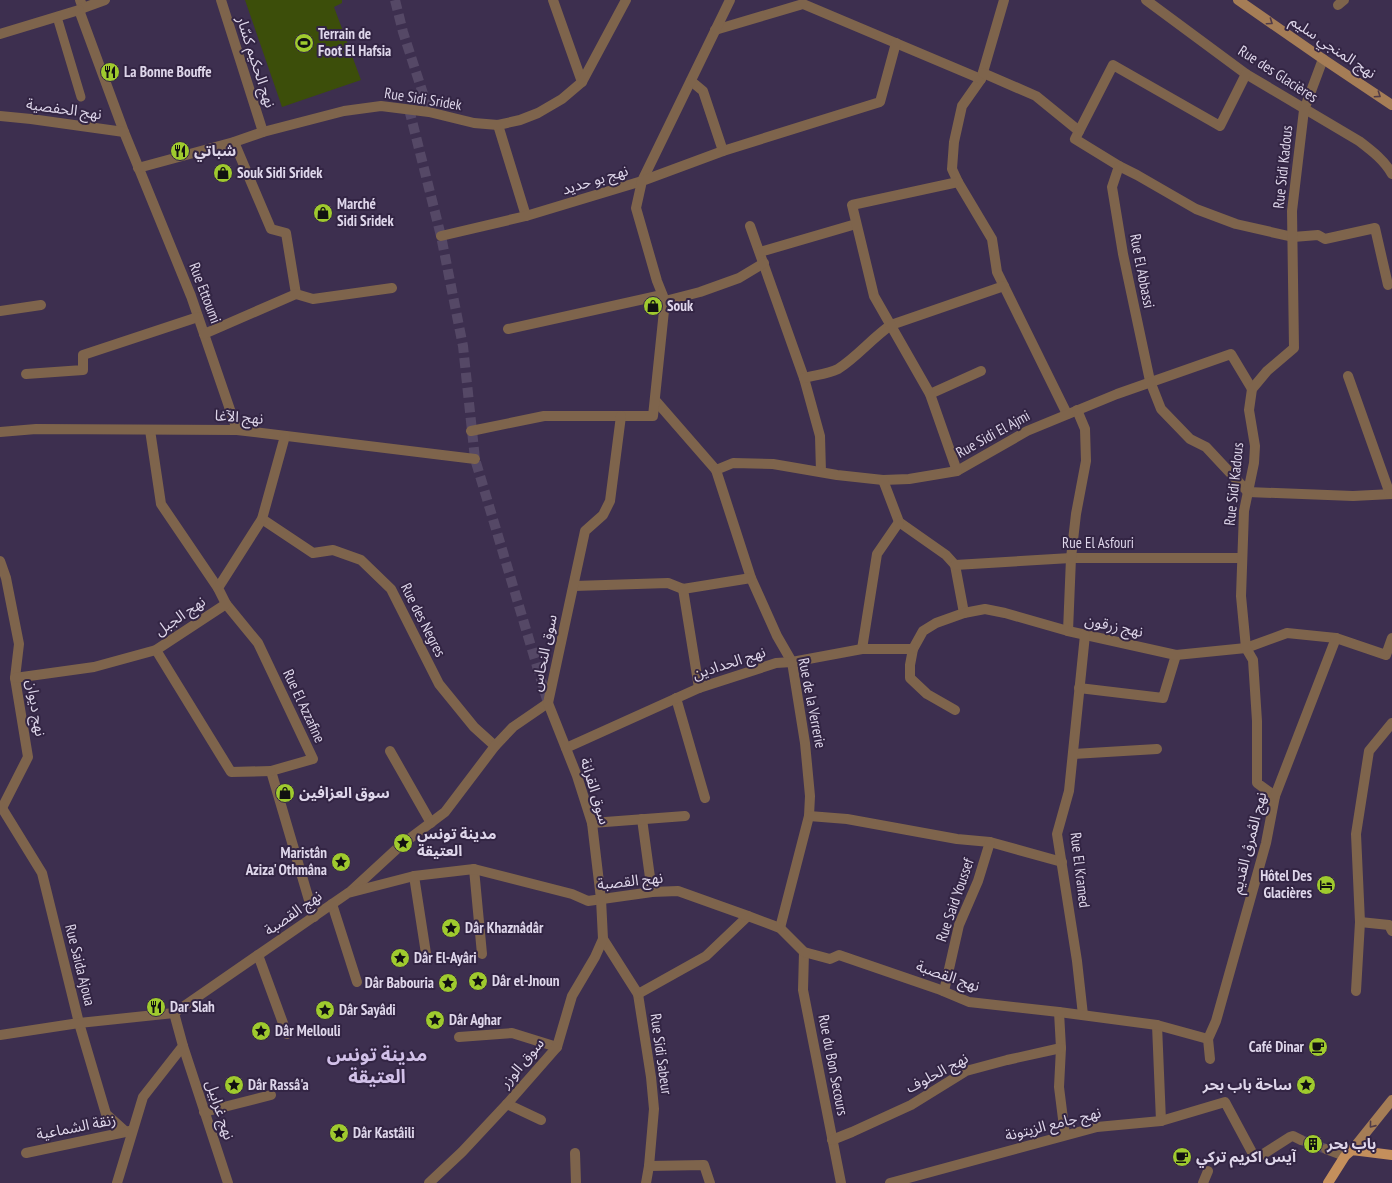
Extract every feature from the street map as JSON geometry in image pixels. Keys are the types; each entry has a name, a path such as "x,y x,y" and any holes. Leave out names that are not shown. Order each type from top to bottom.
{"main road":[{"name":"نهج المنجي سليم","path":"1238,0 1392,105"},
{"path":"1328,1183 1349,1153 1392,1100"},
{"path":"1349,1153 1392,1156"}],"street":[{"path":"0,34 57,16 81,6 105,0"},
{"name":"نهج الحكيم كسّار","path":"221,0 263,132"},
{"path":"552,0 582,82"},
{"name":"Rue Sidi Sridek","path":"138,168 234,142 263,132 344,111 381,106 429,112 474,123 498,125 520,120 538,113 562,99 582,82 626,0"},
{"name":"نهج بو حديد","path":"441,236 526,216 642,181 730,0"},
{"path":"1004,0 982,76 962,106 954,142 952,169 958,182 992,239 997,272 1004,286 1072,412 1084,429 1086,461 1076,514 1071,558 1068,631"},
{"name":"Rue des Glacières","path":"1146,0 1246,74 1304,110 1359,141 1373,151 1386,164 1392,174"},
{"path":"715,30 803,4 896,43 1036,96 1079,131"},
{"name":"Rue Ettoumi","path":"81,6 124,132 191,296 237,430"},
{"path":"471,431 544,416 653,416 663,298 636,208 642,181 723,150 880,102 896,43"},
{"name":"Rue Sidi Kadous","path":"1276,796 1257,784 1253,660 1246,648 1241,596 1244,511 1254,463 1255,446 1249,410 1252,389 1267,371 1294,348 1292,211 1304,110 1324,59"},
{"path":"1246,74 1220,126 1113,65 1075,139 1119,166 1196,209 1236,224 1293,236 1318,235 1325,239 1375,228 1388,285"},
{"path":"690,81 703,91 723,150"},
{"name":"نهج الحفصية","path":"0,116 124,132"},
{"path":"498,125 526,216"},
{"path":"234,142 271,230 286,233 296,294"},
{"name":"Rue El Abbassi","path":"1119,166 1112,187 1123,254 1150,381 1161,409 1190,439 1206,447 1248,492"},
{"path":"958,182 852,205 874,296 930,394 958,471"},
{"path":"760,252 856,224"},
{"path":"750,226 804,378 820,436 821,472"},
{"path":"508,329 700,292 739,278 764,263"},
{"path":"804,378 836,370 848,362 891,325 1004,286"},
{"path":"204,334 296,294 313,299 392,288"},
{"path":"0,311 41,305"},
{"path":"26,374 83,370 84,355 198,317"},
{"name":"Rue Sidi El Ajmi","path":"716,470 733,463 773,464 883,480 909,479 958,471 1027,431 1150,381 1231,354 1252,389"},
{"path":"930,394 981,371"},
{"path":"1248,492 1353,496 1391,494 1348,376"},
{"path":"655,400 716,470"},
{"name":"سوق النحاس","path":"348,893 401,845 446,812 495,746 513,727 548,703 585,531 603,516 610,501 620,416"},
{"name":"نهج الآغا","path":"0,432 36,430 237,430 475,459"},
{"path":"150,430 161,504 218,588"},
{"name":"نهج الجبل","path":"15,678 94,667 156,650 226,604 218,588 262,519 285,436"},
{"name":"Rue de la Verrerie","path":"716,470 751,578 777,636 792,662 806,743 810,796 808,816 780,928"},
{"path":"883,480 899,522 946,555 955,565 964,613"},
{"name":"Rue des Negres","path":"262,519 313,553 333,550 361,560 392,589 439,684 474,727 495,746"},
{"path":"862,649 877,554 899,522"},
{"name":"Rue El Asfouri","path":"955,565 1071,558 1242,558"},
{"name":"نهج ديوان","path":"0,561 6,578 19,644 15,678 28,756 1,807"},
{"path":"574,586 668,583 683,589 751,578"},
{"path":"683,589 699,688"},
{"name":"Rue El Azzafine","path":"226,604 258,643 312,759 271,771"},
{"name":"نهج زرقون","path":"955,710 927,694 910,678 912,649 923,631 936,623 964,613 985,609 1005,613 1068,631 1176,655 1246,648 1287,633 1336,638 1386,655 1392,638"},
{"name":"Rue El Kramed","path":"1083,1015 1077,961 1057,834 1069,791 1085,635"},
{"name":"نهج الڨمرڨ القديم","path":"1210,1059 1208,1039 1216,1021 1266,843 1276,796 1336,638"},
{"name":"نهج الحدادين","path":"566,748 699,688 776,663 792,662 862,649 912,649"},
{"path":"156,650 231,772 271,771 314,916"},
{"path":"1079,688 1163,698 1176,655"},
{"path":"676,698 704,798"},
{"name":"سوق القرانة","path":"548,703 566,748 592,823 603,940"},
{"path":"1356,991 1360,922 1356,834 1369,751 1392,723"},
{"path":"1073,754 1156,749"},
{"path":"390,751 431,823"},
{"name":"Rue Saida Ajoua","path":"1,807 42,873 79,1023 106,1114 130,1132"},
{"path":"592,823 685,816"},
{"path":"808,816 847,819 957,839 990,842 1062,862"},
{"path":"642,819 652,892"},
{"name":"Rue Said Youssef","path":"944,991 959,925 978,881 990,842"},
{"path":"474,869 482,954"},
{"name":"نهج القصبة","path":"0,1035 79,1023 174,1013 348,893 414,876 474,869 572,894 588,901 652,892 678,891 780,928 804,952 830,959 840,955 944,991 969,1002 1157,1025 1208,1039"},
{"path":"414,876 427,960"},
{"path":"332,904 357,982"},
{"path":"638,994 706,956 748,916"},
{"path":"1360,922 1389,924 1392,930"},
{"name":"Rue Sidi Sabeur","path":"603,940 638,994 651,1077 654,1109 646,1183"},
{"name":"سوق الوزر","path":"429,1183 462,1152 557,1047 572,996 595,957 603,940"},
{"name":"Rue du Bon Secours","path":"804,952 803,990 840,1183"},
{"path":"258,955 287,1034"},
{"path":"1059,1012 1061,1048 1059,1087 1066,1136"},
{"name":"نهج غرابيل","path":"174,1013 183,1046 228,1183"},
{"path":"1157,1025 1162,1121"},
{"path":"460,1037 512,1033 557,1047"},
{"path":"117,1183 130,1132 143,1097 183,1046"},
{"name":"نهج الحلوف","path":"832,1140 910,1105 966,1071 1061,1048"},
{"path":"204,1112 271,1095"},
{"name":"نهج جامع الزيتونة","path":"890,1183 1097,1127 1162,1121 1225,1102 1254,1156 1257,1158 1293,1136 1301,1140"},
{"path":"507,1104 541,1120"},
{"name":"زنقة الشماعية","path":"26,1153 130,1132"},
{"path":"1326,1149 1349,1153"},
{"path":"575,1152 576,1183"},
{"path":"649,1166 704,1165 710,1183"},
{"path":"1203,1183 1208,1171"}],"lane":[{"path":"57,16 81,97"}],"green space":[{"name":"Terrain de Foot El Hafsia","path":"245,0 342,0 342,3 334,7 361,80 282,107"}],"tunnel":[{"path":"395,0 403,32 429,112"},
{"path":"409,109 441,236 463,346 475,459 548,703"},
{"path":"1301,1140 1326,1149"}],"place":[{"name":"Terrain de Foot El Hafsia","path":"304,43"},
{"name":"La Bonne Bouffe","path":"110,72"},
{"name":"شباتي","path":"180,151"},
{"name":"Souk Sidi Sridek","path":"223,173"},
{"name":"Marché Sidi Sridek","path":"323,213"},
{"name":"Souk","path":"653,306"},
{"name":"سوق العزافين","path":"285,793"},
{"name":"مدينة تونس العتيقة","path":"403,843"},
{"name":"Maristân Aziza' Othmâna","path":"341,862"},
{"name":"Hôtel Des Glacières","path":"1326,885"},
{"name":"Dâr Khaznâdâr","path":"451,928"},
{"name":"Dâr El-Ayâri","path":"400,958"},
{"name":"Dâr el-Jnoun","path":"478,981"},
{"name":"Dâr Babouria","path":"448,983"},
{"name":"Dar Slah","path":"156,1007"},
{"name":"Dâr Sayâdi","path":"325,1010"},
{"name":"Dâr Aghar","path":"435,1020"},
{"name":"Dâr Mellouli","path":"261,1031"},
{"name":"Café Dinar","path":"1318,1047"},
{"name":"Dâr Rassâ'a","path":"234,1085"},
{"name":"ساحة باب بحر","path":"1306,1085"},
{"name":"Dâr Kastâili","path":"339,1133"},
{"name":"باب بحر","path":"1313,1144"},
{"name":"آيس اكريم تركي","path":"1182,1157"}],"district":[{"name":"مدينة تونس العتيقة","path":"377,1065"}]}
